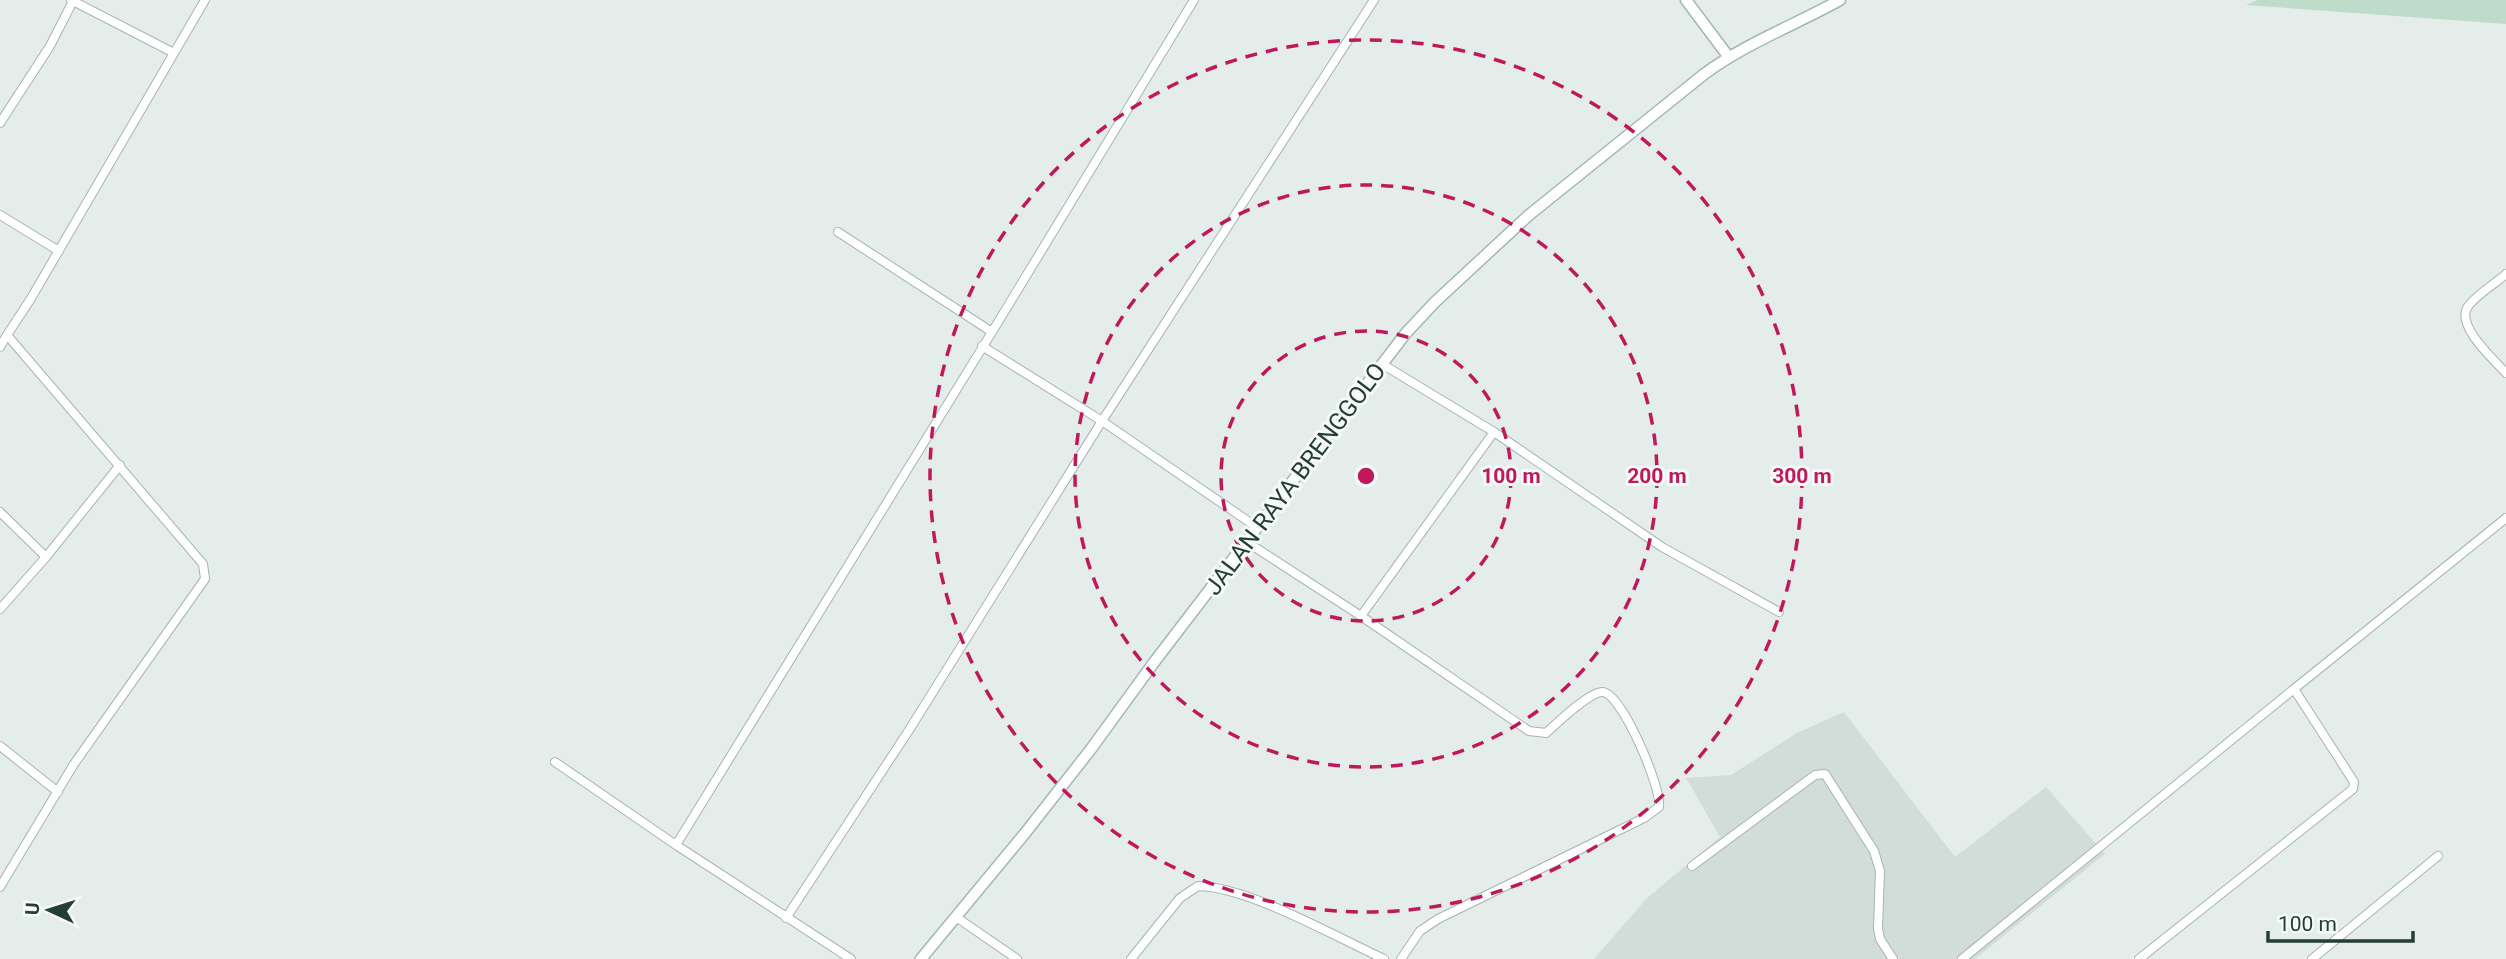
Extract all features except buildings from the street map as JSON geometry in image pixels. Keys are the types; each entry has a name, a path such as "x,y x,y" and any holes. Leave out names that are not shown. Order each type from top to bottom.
{"main road":[{"path":"1686,0 1728,56"},
{"name":"JALAN RAYA BRENGGOLO","path":"921,959 1083,760 1155,661 1382,364 1435,302 1529,215 1594,160 1728,56 1793,26 1840,0"}],"street":[{"path":"0,123 50,46 72,0 174,53"},
{"path":"0,347 205,0"},
{"path":"676,845 1194,0"},
{"path":"786,918 911,727 1102,421 1374,0"},
{"path":"0,215 59,251"},
{"path":"838,232 992,332"},
{"path":"2506,274 2468,306 2465,314 2471,333 2506,373"},
{"path":"0,887 74,764 205,579 203,564 8,335"},
{"path":"982,346 1102,421 1258,528"},
{"path":"1382,364 1494,432 1662,547 1779,612"},
{"path":"1361,616 1494,432"},
{"path":"0,610 120,465"},
{"path":"0,512 46,557"},
{"path":"1962,959 2506,519"},
{"path":"1247,542 1529,731 1546,733 1590,696 1607,693 1622,711 1651,768 1660,798 1659,807 1644,818 1438,919 1420,931 1401,959"},
{"path":"2139,959 2353,789 2354,782 2294,689"},
{"path":"0,746 58,792"},
{"path":"555,762 851,959"},
{"path":"1692,866 1815,775 1825,774 1874,851 1880,871 1878,928 1893,959"},
{"path":"2312,959 2438,856"},
{"path":"1131,959 1180,898 1198,886 1262,903 1384,959"},
{"path":"956,917 1017,959"}],"shaded area":[{"path":"1844,712 1955,857 2046,787 2105,854 1975,959 1594,959 1646,899 1720,837 1686,778 1731,775 1797,733"}],"green space":[{"path":"2257,0 2506,0 2506,24 2246,5"}]}
